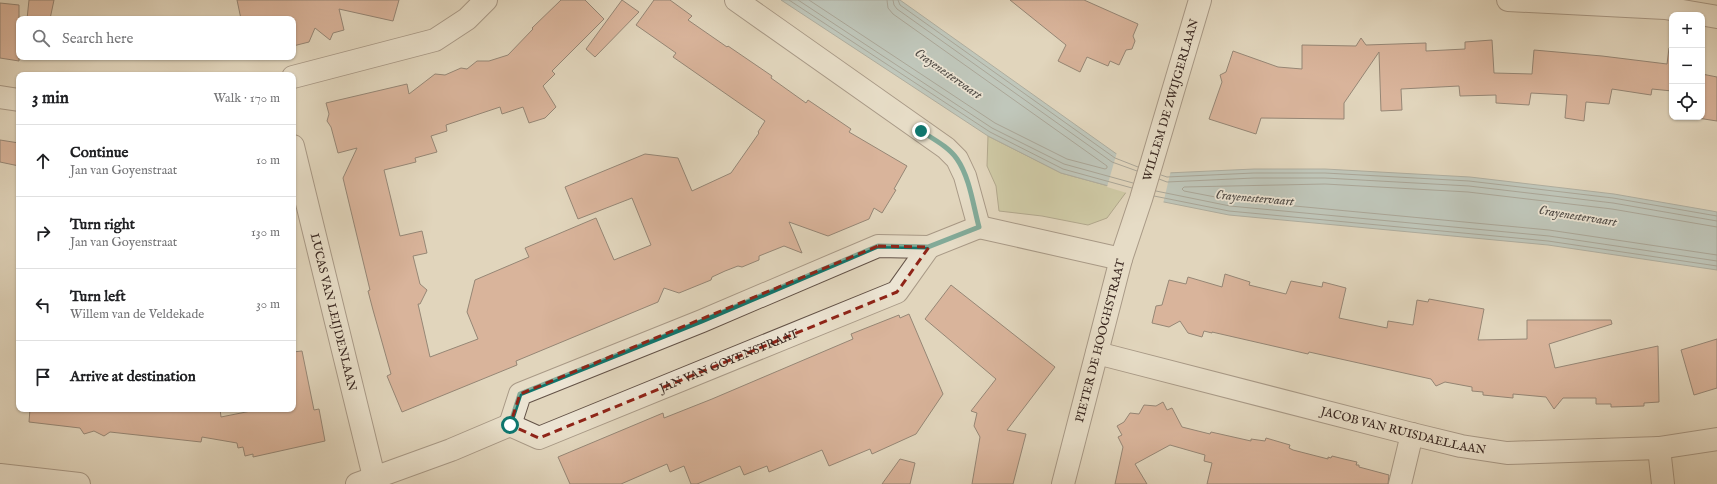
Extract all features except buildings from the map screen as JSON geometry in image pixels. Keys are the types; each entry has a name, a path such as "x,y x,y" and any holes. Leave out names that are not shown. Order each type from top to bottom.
{"street":[{"path":"296,76 435,40 467,19 486,0"},
{"path":"736,0 946,148 957,159 965,176 979,227"},
{"name":"WILLEM DE ZWIJGERLAAN","path":"1141,199 1151,160 1200,0"},
{"path":"1508,0 1665,8 1717,17"},
{"path":"0,97 16,100"},
{"name":"LUCAS VAN LEIJDENLAAN","path":"296,160 365,481"},
{"name":"PIETER DE HOOGHSTRAAT","path":"1064,484 1121,259 1141,199"},
{"path":"365,481 451,450 502,428 520,394 702,321 878,246 928,247 979,227 1121,259"},
{"name":"JAN VAN GOYENSTRAAT","path":"502,428 539,438 897,292 928,247"},
{"name":"JACOB VAN RUISDAELLAAN","path":"1097,354 1461,446 1507,453 1659,448 1717,439"},
{"path":"1400,484 1412,434"},
{"path":"1659,448 1663,484"},
{"path":"0,475 79,484"}],"highlighted area":[{"path":"878,246 929,247 897,292 539,438 510,425 520,394"}],"green space":[{"path":"988,136 1061,173 1127,191 1107,218 1088,225 1042,216 999,211 996,186 987,166"}],"water":[{"name":"Crayenestervaart","path":"781,0 900,0 1118,155 1167,173 1254,169 1325,169 1470,177 1614,194 1712,211 1717,212 1717,270 1548,245 1229,215 1159,201 1061,173 988,136"}],"pier":[{"path":"1117,152 1167,171 1171,170 1163,204 1107,187"}],"route":[{"path":"510,425 520,394 702,321 878,246 928,247 979,227 965,176 957,159 946,148 921,131"}]}
